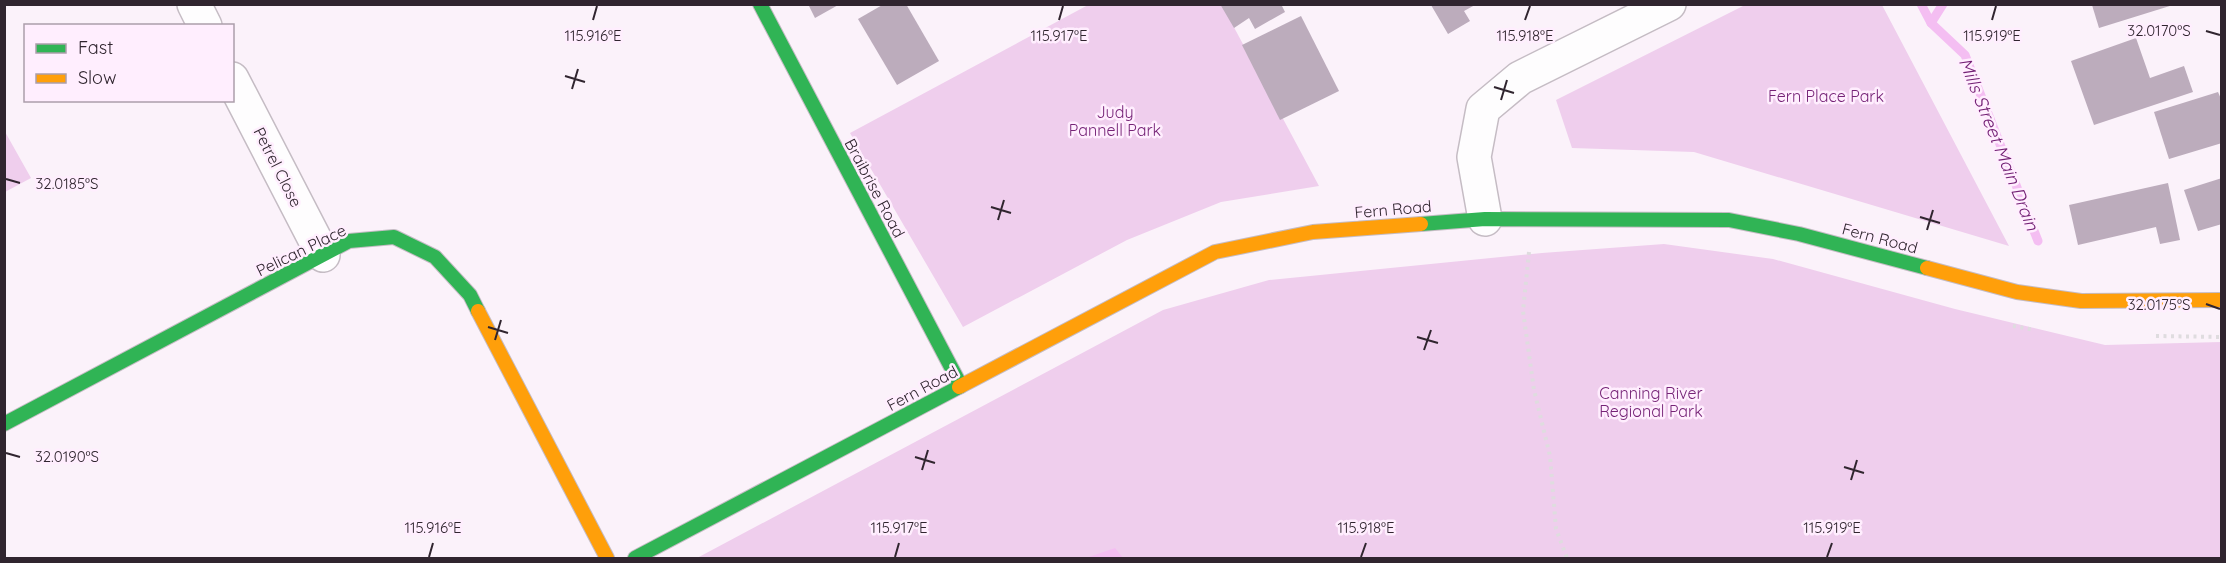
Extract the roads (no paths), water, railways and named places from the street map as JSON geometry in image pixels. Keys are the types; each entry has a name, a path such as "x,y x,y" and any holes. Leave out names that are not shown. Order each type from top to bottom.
{"street":[{"path":"194,4 204,24"},
{"name":"Braibrise Road","path":"760,4 961,386"},
{"path":"1485,219 1474,157 1483,109 1520,78 1669,4"},
{"name":"Petrel Close","path":"234,83 323,255"},
{"name":"Fern Road","path":"635,558 1215,252 1313,232 1485,219 1728,220 1799,234 2017,292 2080,301 2222,300"},
{"name":"Pelican Place","path":"4,424 350,241 394,237 435,256 470,295 607,558"}],"waterway":[{"name":"Mills Street Main Drain","path":"1921,4 1931,23 1965,55 2038,241"},
{"name":"Mills Street Main Drain","path":"1931,23 1943,4"}],"park label":[{"name":"Fern Place Park","path":"1826,96"},
{"name":"Judy Pannell Park","path":"1115,121"},
{"name":"Canning River Regional Park","path":"1651,402"}]}
